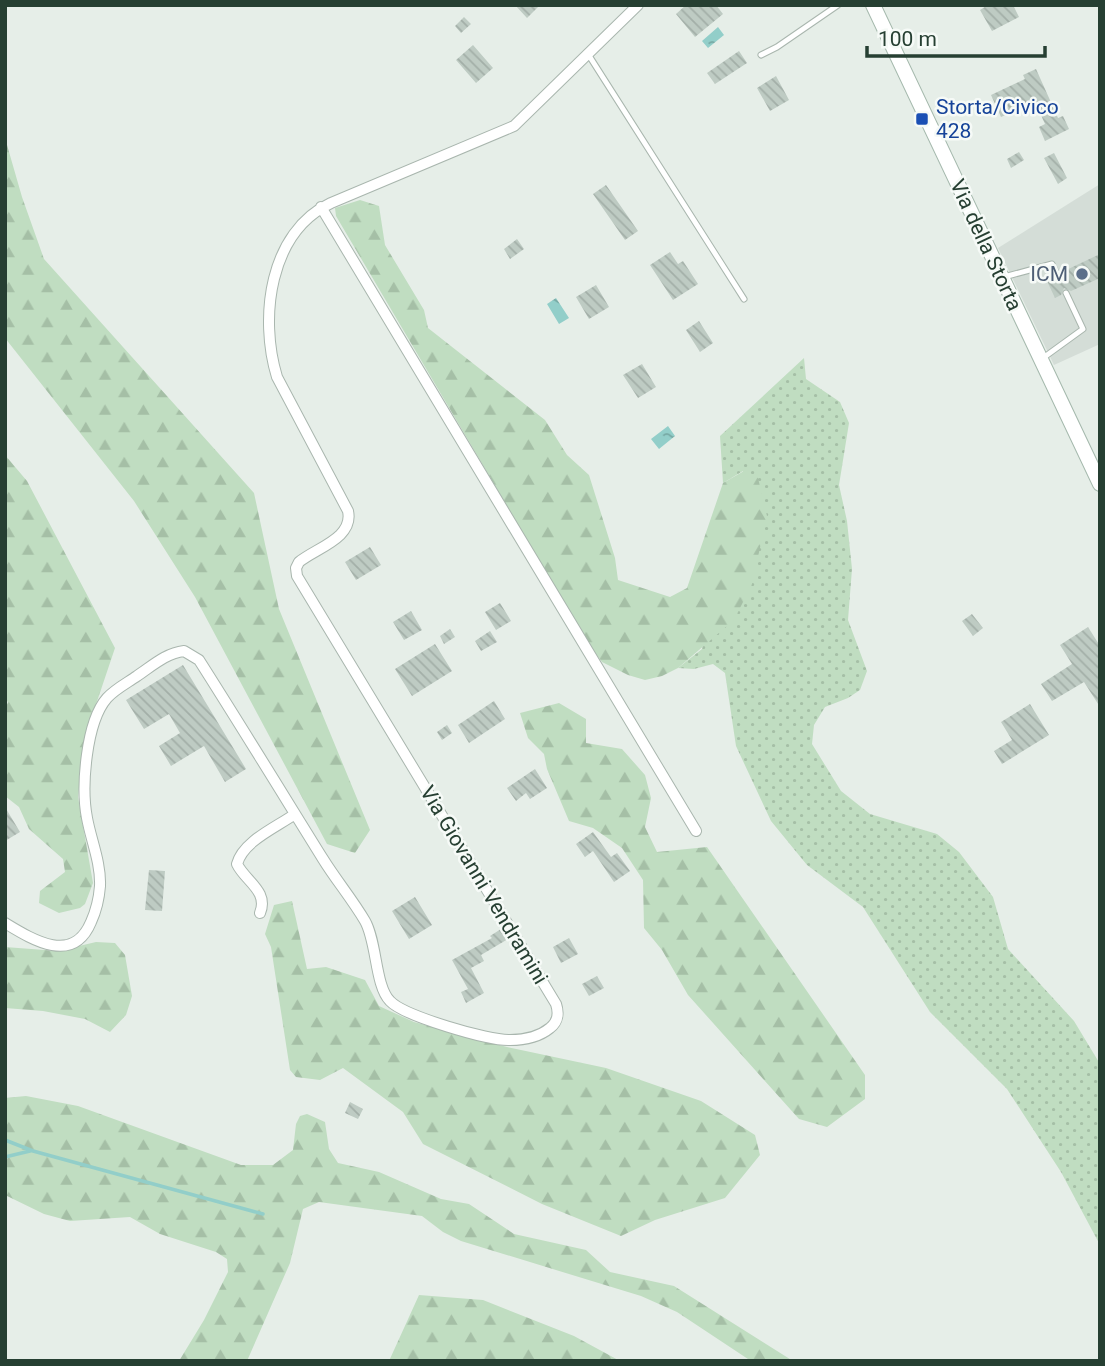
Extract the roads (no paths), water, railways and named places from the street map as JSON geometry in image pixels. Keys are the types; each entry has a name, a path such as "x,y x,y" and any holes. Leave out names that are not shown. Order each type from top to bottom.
{"main road":[{"name":"Via della Storta","path":"873,5 1100,484"}],"street":[{"name":"Via Giovanni Vendramini","path":"5,923 29,937 54,945 74,943 88,930 96,911 100,883 85,795 90,742 95,722 102,706 113,693 175,652 184,651 199,660 364,919 373,940 383,991 390,1002 413,1015 497,1040 531,1037 553,1025 558,1010 551,995 297,576 299,562 339,536 349,522 348,511 282,390 271,354 271,309 275,271 291,237 303,222 321,207 514,126 638,5"},
{"path":"321,207 696,831"},
{"path":"260,913 262,899 257,888 239,868 239,857 247,848 295,814"}],"lane":[{"path":"761,55 778,47 838,5"},
{"path":"588,54 744,299"},
{"path":"1002,278 1052,264 1057,274"},
{"path":"1041,359 1083,329 1066,293"}],"water":[{"path":"718,27 724,35 708,48 702,41"},
{"path":"556,298 569,318 559,324 547,304"},
{"path":"668,426 675,436 659,449 651,439"}],"waterway":[{"path":"5,1140 33,1151 263,1214"},
{"path":"5,1157 30,1151"}],"place":[{"name":"Storta/Civico 428","path":"922,119"},
{"name":"ICM","path":"1082,274"}]}
